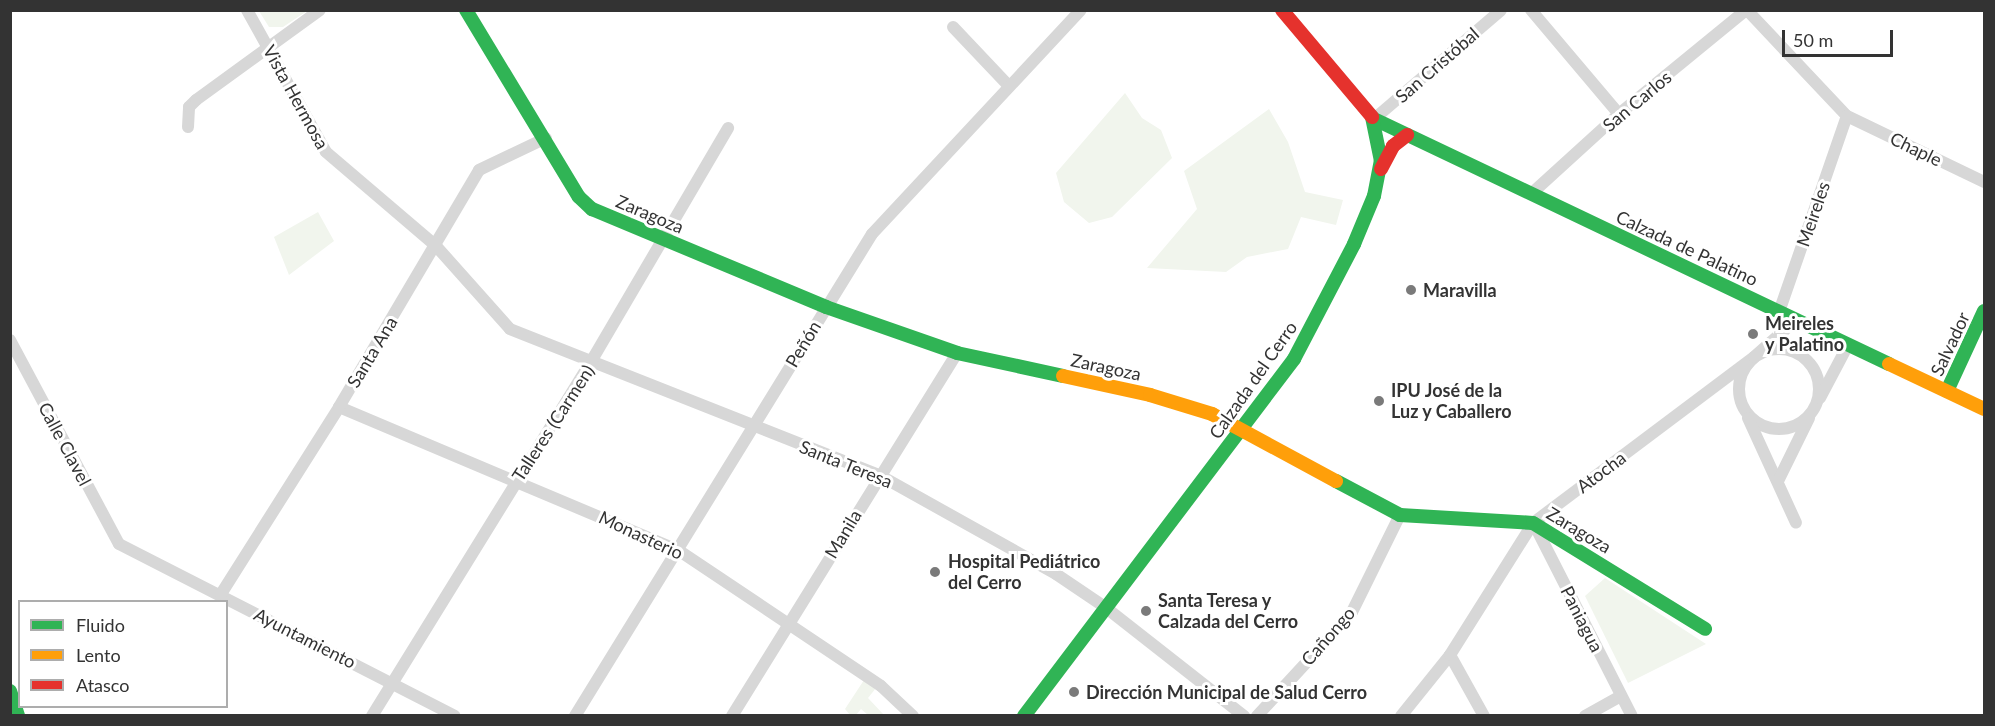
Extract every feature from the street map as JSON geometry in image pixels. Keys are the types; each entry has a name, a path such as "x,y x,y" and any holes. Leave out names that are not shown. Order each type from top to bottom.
{"street":[{"name":"Vista Hermosa","path":"248,10 326,152 436,246"},
{"path":"188,127 189,107 196,100 320,10"},
{"name":"Zaragoza","path":"466,10 587,205 664,240 826,307 957,353 1150,395 1212,414 1400,515 1533,523 1705,629"},
{"name":"Peñón","path":"575,716 873,234 1008,85 1081,10"},
{"name":"Calzada del Cerro","path":"1024,716 1242,430 1308,335 1354,244 1378,177 1380,151 1374,119 1282,10"},
{"name":"San Cristóbal","path":"1374,119 1501,10"},
{"path":"1531,10 1619,114"},
{"path":"1747,10 1847,116"},
{"name":"San Carlos","path":"1531,194 1619,114 1747,10"},
{"path":"953,27 1008,85"},
{"name":"Chaple","path":"1847,116 1984,182"},
{"name":"Meireles","path":"1779,312 1847,116"},
{"name":"Calzada de Palatino","path":"1374,119 1984,410"},
{"name":"Talleres (Carmen)","path":"372,716 516,479 592,360 728,128"},
{"path":"1378,177 1393,146 1407,135"},
{"name":"Santa Ana","path":"221,594 339,407 479,170 546,138"},
{"name":"Santa Teresa","path":"436,246 510,329 592,360 752,427 879,475 1002,542 1105,607 1244,716"},
{"name":"Salvador","path":"1947,391 1984,311"},
{"name":"Atocha","path":"1401,716 1450,655 1533,523 1754,357 1797,320"},
{"name":"Calle Clavel","path":"10,340 123,547"},
{"path":"1779,479 1848,345"},
{"path":"1777,348 1801,354 1813,368 1819,385 1814,409 1796,426 1772,429 1760,425 1743,408 1739,397 1740,375 1754,357 1777,348"},
{"name":"Manila","path":"732,716 879,475 957,353"},
{"path":"1725,378 1779,479 1796,523"},
{"name":"Monasterio","path":"339,407 516,479 678,550 881,686 913,716"},
{"name":"Cañongo","path":"1257,716 1351,614 1400,515"},
{"name":"Paniagua","path":"1533,523 1632,716"},
{"name":"Ayuntamiento","path":"123,547 221,594 455,716"},
{"path":"1450,655 1484,716"},
{"path":"10,691 18,716"},
{"path":"1585,716 1621,696"}],"shaded area":[{"path":"259,11 307,11 283,27 269,27"},
{"path":"1125,93 1142,118 1161,130 1172,158 1112,217 1089,223 1064,202 1056,173"},
{"path":"1269,109 1288,142 1305,192 1343,200 1336,225 1301,217 1288,249 1247,257 1226,272 1147,268 1197,209 1184,171"},
{"path":"318,212 334,241 289,275 274,237"},
{"path":"1605,578 1706,644 1628,683 1585,596"},
{"path":"864,680 876,688 868,698 884,715 868,715 861,709 856,715 850,715 845,709"}],"traffic: fast":[{"path":"466,10 579,197 592,209 826,307 957,353 1063,376"},
{"path":"1024,716 1294,359 1354,244 1374,196 1381,161 1372,117"},
{"path":"1374,119 1889,364"},
{"path":"1947,391 1984,311"},
{"path":"1336,481 1400,515 1533,523 1705,629"},
{"path":"10,691 18,716"}],"traffic: slow":[{"path":"1889,364 1984,409"},
{"path":"1063,376 1150,395 1212,414 1336,481"}],"traffic: jam":[{"path":"1282,10 1372,117"},
{"path":"1381,169 1393,146 1407,135"}],"place":[{"name":"Maravilla","path":"1411,290"},
{"name":"Meireles y Palatino","path":"1753,334"},
{"name":"IPU José de la Luz y Caballero","path":"1379,401"},
{"name":"Hospital Pediátrico del Cerro","path":"935,572"},
{"name":"Santa Teresa y Calzada del Cerro","path":"1146,611"},
{"name":"Dirección Municipal de Salud Cerro","path":"1074,692"}]}
